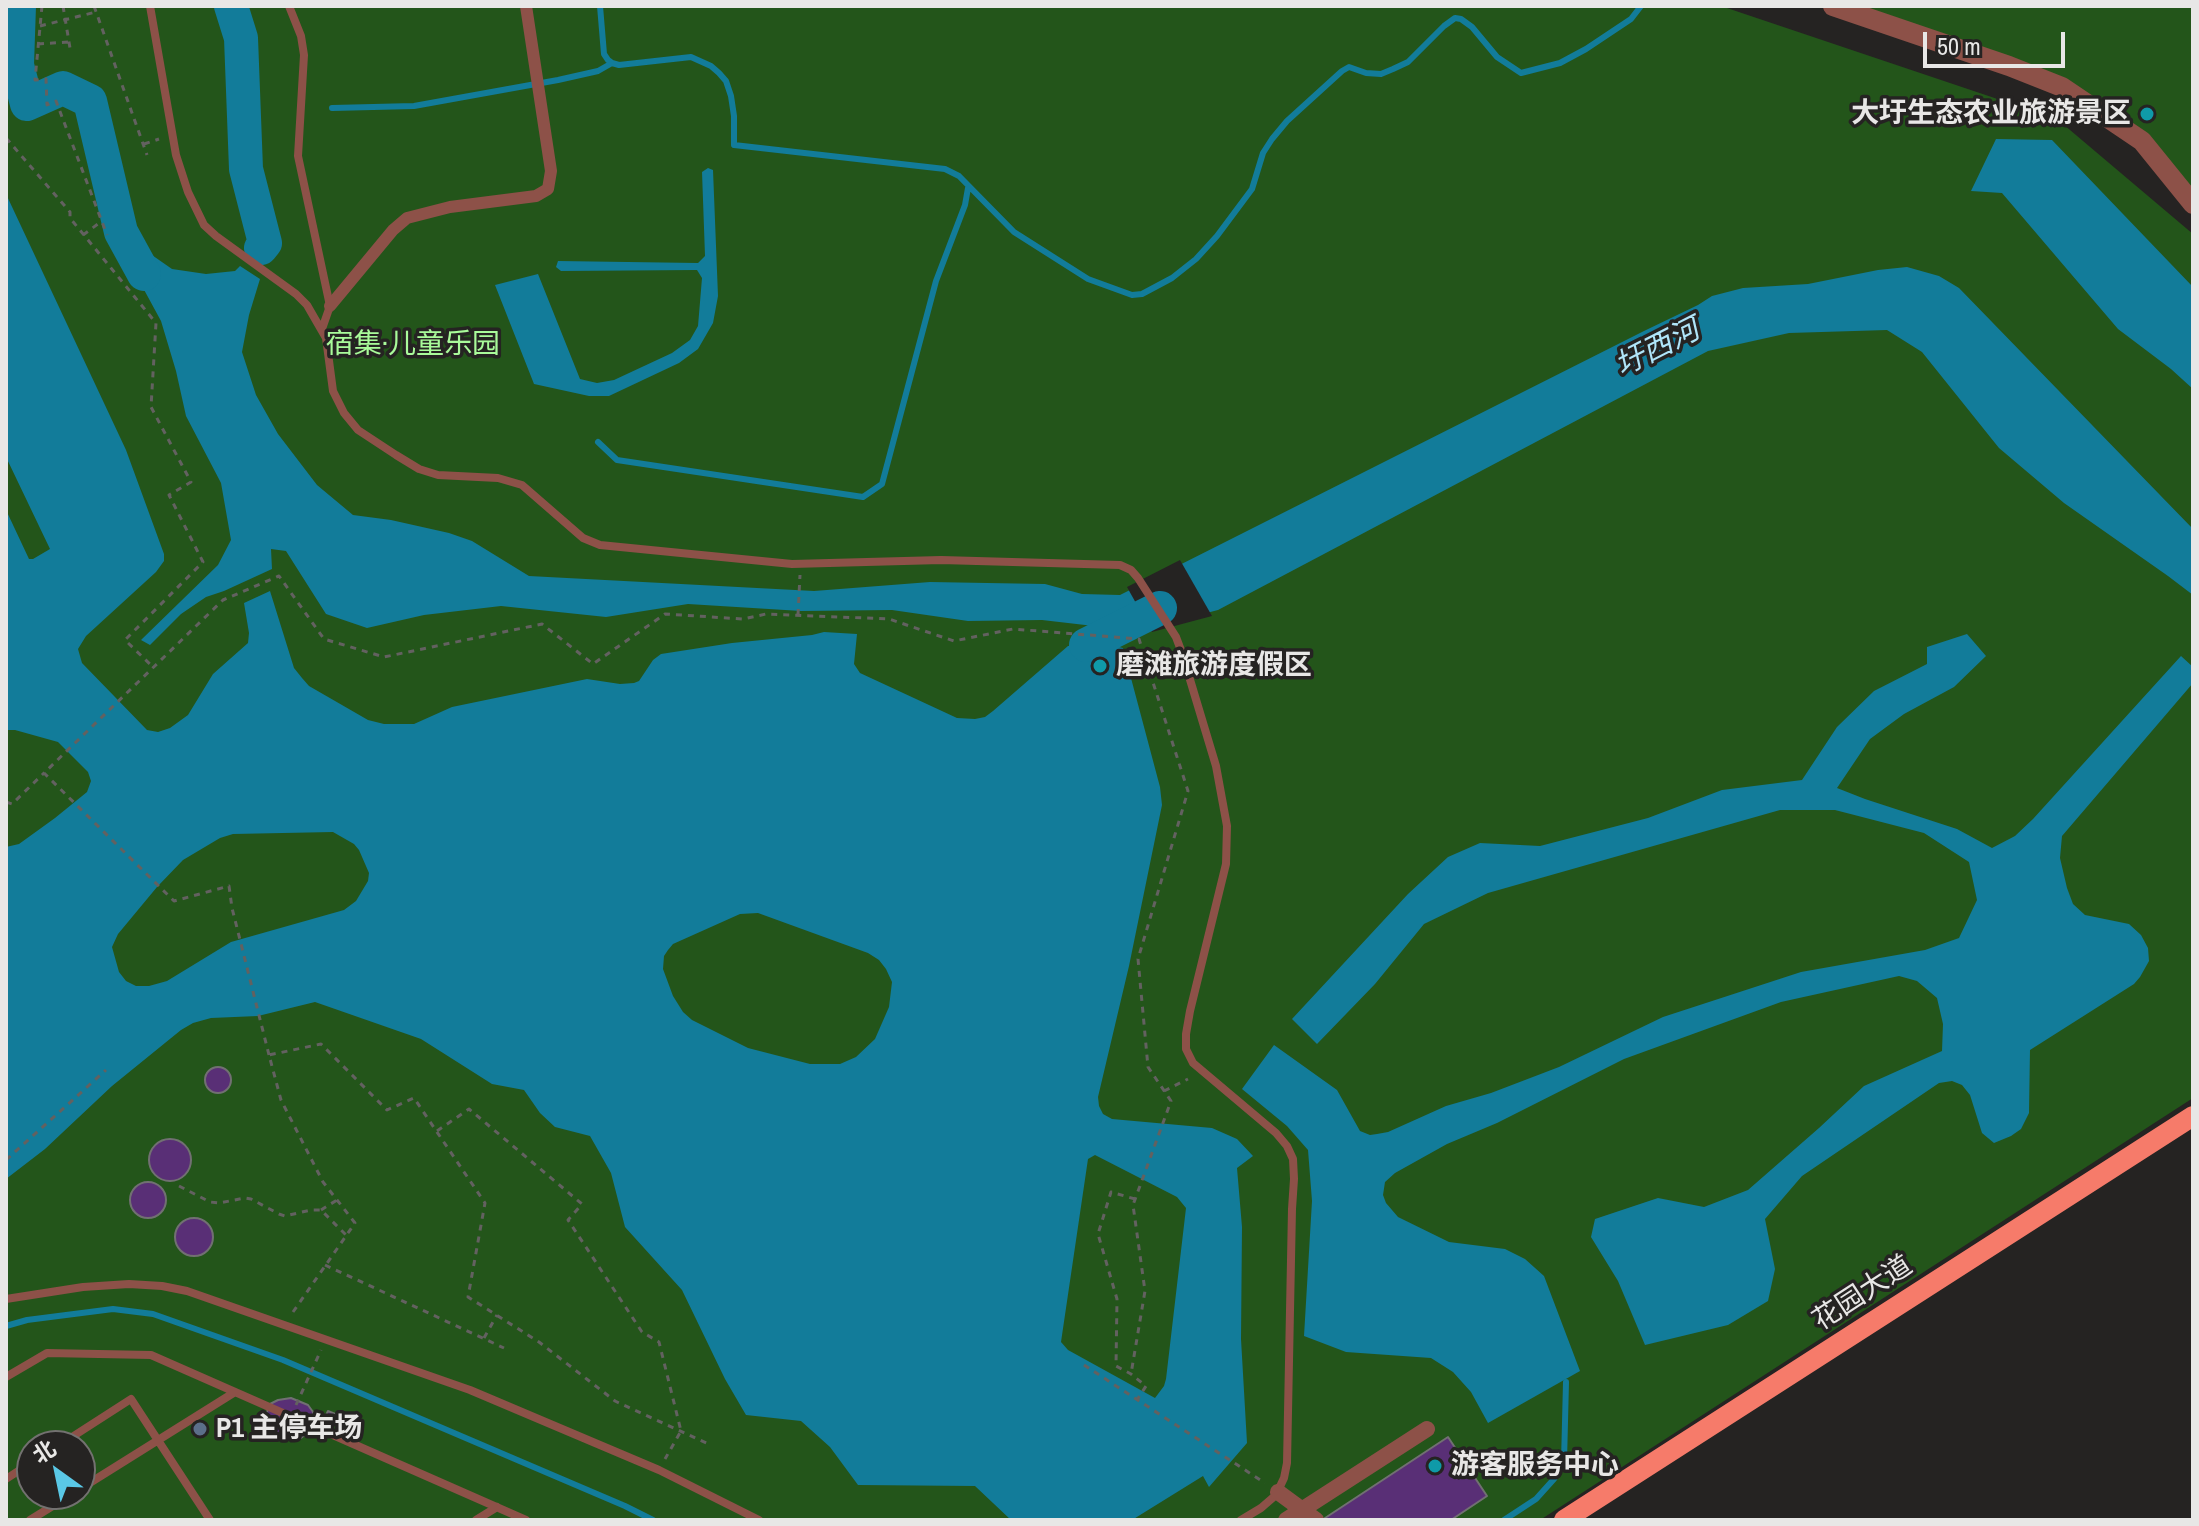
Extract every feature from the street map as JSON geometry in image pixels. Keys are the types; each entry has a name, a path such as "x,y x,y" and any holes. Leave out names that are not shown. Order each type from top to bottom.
{"main road":[{"name":"花园大道","path":"1564,1520 2193,1116"},
{"name":"花园大道","path":"1588,1520 2193,1127"}],"street":[{"path":"330,306 393,230 407,218 450,207 536,196 548,189 551,171 526,6"},
{"path":"1833,6 2062,87 2142,141 2193,204"},
{"path":"1286,1520 1309,1515 1427,1429"},
{"path":"1278,1492 1309,1515"}],"lane":[{"path":"150,6 176,155 188,192 204,225 307,305 326,338 333,391 344,413 358,430 419,469 438,475 498,478 522,485 583,538 600,545 801,563 941,560 1120,565 1138,578 1176,637 1216,766 1227,826 1226,864 1186,1034 1186,1049 1193,1063 1276,1133 1293,1159 1287,1463 1278,1492 1241,1520"},
{"path":"289,6 301,36 304,55 298,156 330,306 322,329"},
{"path":"6,1299 83,1287 129,1284 187,1291 470,1390 659,1470 759,1520"},
{"path":"6,1377 47,1353 151,1355 526,1520"},
{"path":"96,1479 235,1392"},
{"path":"83,1430 131,1399 210,1520"},
{"path":"476,1520 497,1507"}],"path":[{"path":"42,6 35,80 46,79 47,105 56,101 107,235"},
{"path":"63,6 70,48"},
{"path":"94,6 147,155"},
{"path":"40,26 96,12"},
{"path":"38,44 69,42"},
{"path":"6,138 70,212 70,218 83,235 156,323 151,407 191,482 169,495 203,562 125,640 153,667"},
{"path":"83,235 102,221"},
{"path":"798,615 801,563"},
{"path":"6,802 12,804 223,600 279,576 324,639 384,657 542,624 593,664 665,614 743,619 766,614 889,619 954,641 1013,629 1139,639 1188,791 1138,959 1148,1067 1171,1101 1133,1205 1145,1291 1131,1374"},
{"path":"44,773 174,901 229,886 281,1100 323,1182 355,1223 284,1325"},
{"path":"269,1055 321,1044 387,1110 414,1098 485,1203 468,1297 539,1342 615,1401 711,1445"},
{"path":"6,1160 106,1070"},
{"path":"1164,1091 1202,1071"},
{"path":"437,1131 469,1109 582,1204 568,1220 642,1332 659,1342 681,1431 659,1470"},
{"path":"179,1186 210,1202 251,1199 285,1216 321,1210 337,1200"},
{"path":"1135,1200 1111,1192 1098,1234 1117,1299 1116,1366 1146,1386 1137,1400"},
{"path":"321,1210 346,1235"},
{"path":"325,1265 504,1348"},
{"path":"484,1338 497,1315"},
{"path":"291,1416 326,1340"},
{"path":"1084,1365 1278,1492"}],"green space":[{"name":"磨滩旅游度假区","path":"6,6 1721,6 2057,119 2193,234 2193,1098 1540,1520 6,1520"},
{"name":"大圩生态农业旅游景区","path":"1833,6 2193,6 2193,204 2142,141 2062,87"}],"water":[{"path":"1996,139 2052,140 2193,287 2193,389 2118,329 2002,193 1971,191"},
{"path":"708,168 713,170 718,296 713,323 698,349 679,363 609,396 589,396 534,384 495,285 538,274 580,379 597,383 614,380 672,353 690,340 698,326 702,278 697,270 561,271 556,267 558,261 698,263 705,256 702,172"},
{"path":"6,194 126,450 164,554 164,561 156,572 86,636 78,649 82,663 147,730 158,732 170,728 188,715 213,674 248,643 244,603 270,591 294,668 302,678 309,686 368,720 384,724 414,724 452,707 587,679 634,683 661,654 824,632 857,634 854,664 860,673 957,718 975,719 993,711 1068,646 1110,645 1123,648 1162,805 1098,1097 1099,1106 1103,1114 1112,1119 1212,1128 1237,1139 1253,1156 1237,1168 1242,1227 1241,1339 1247,1443 1209,1487 1203,1476 1132,1520 1011,1520 975,1486 858,1485 830,1447 801,1421 746,1415 682,1290 625,1227 611,1173 590,1136 555,1127 540,1113 524,1090 492,1084 421,1039 315,1002 258,1016 211,1018 193,1023 112,1086 45,1149 6,1179 6,847 19,844 55,818 87,792 91,781 88,772 58,742 6,730 6,510 29,559 50,549 6,457","holes":["333,832 354,844 369,873 368,881 356,901 344,910 231,942 167,981 149,986 136,986 126,981 119,972 112,947 118,934 183,860 220,838 233,834","758,913 868,953 879,960 892,982 889,1007 875,1039 856,1057 840,1064 810,1064 748,1048 692,1020 683,1012 663,969 664,956 673,944 740,914","1095,1155 1177,1197 1186,1208 1166,1379 1155,1398 1068,1350 1061,1342 1088,1159"]},
{"path":"130,228 149,253 172,269 206,274 235,271 240,266 260,279 242,352 256,395 278,434 317,485 353,515 449,533 472,541 529,576 814,591 930,582 1045,584 1082,594 1120,595 1712,296 1743,288 1808,284 1907,267 1939,276 1959,288 2193,529 2193,595 2064,503 1999,448 1922,352 1887,330 1789,333 1708,351 1218,610 1137,631 1042,620 968,621 892,610 801,611 688,604 606,617 501,606 424,615 367,628 326,614 286,551 271,549 272,569 206,597 181,614 150,645 141,640 218,565 231,540 221,483 186,416 161,321 117,240"},
{"path":"1967,634 1986,656 1954,687 1904,714 1870,739 1837,788 1957,829 1992,848 2015,836 2033,819 2181,656 2193,667 2193,683 2062,836 2060,858 2073,904 2085,915 2129,924 2141,935 2148,948 2149,961 2134,984 2030,1050 2029,1113 2021,1129 1994,1143 1982,1133 1970,1095 1962,1085 1952,1081 1939,1083 1802,1176 1765,1219 1775,1269 1768,1301 1728,1325 1645,1345 1618,1281 1591,1237 1595,1219 1658,1198 1704,1207 1748,1190 1864,1086 1942,1051 1943,1024 1937,998 1917,981 1899,976 1781,1002 1624,1059 1497,1123 1447,1144 1395,1173 1385,1182 1383,1195 1398,1217 1449,1242 1505,1249 1525,1259 1544,1276 1580,1371 1488,1423 1471,1392 1453,1372 1431,1358 1346,1352 1304,1336 1312,1201 1308,1150 1287,1126 1242,1089 1274,1045 1337,1090 1360,1131 1370,1135 1388,1132 1446,1106 1559,1067 1663,1017 1801,972 1925,950 1959,938 1977,900 1969,862 1924,833 1835,810 1780,810 1488,893 1424,924 1375,984 1317,1044 1292,1019 1408,894 1448,857 1480,843 1540,846 1648,818 1722,790 1802,780 1837,727 1874,691 1927,664 1927,647"}],"pier":[{"path":"1180,560 1212,616 1152,632 1127,587"}],"building":[{"path":"218,1067 227,1071 231,1080 227,1089 218,1093 209,1089 205,1080 209,1071"},
{"path":"170,1139 185,1145 191,1160 185,1175 170,1181 155,1175 149,1160 155,1145"},
{"path":"148,1182 161,1187 166,1200 161,1213 148,1218 135,1213 130,1200 135,1187"},
{"path":"194,1218 208,1223 213,1237 208,1251 194,1256 180,1251 175,1237 180,1223"},
{"path":"291,1398 308,1405 313,1412 312,1429 301,1438 284,1437 275,1431 267,1412 270,1404"},
{"path":"328,1411 352,1421 348,1431 324,1420"},
{"name":"游客服务中心","path":"1448,1437 1487,1496 1451,1520 1322,1520"}],"waterway":[{"path":"19,6 17,65 27,104 63,88 90,101 121,232 144,274"},
{"path":"231,6 241,38 246,169 265,243 261,248"},
{"path":"600,6 604,54 612,63 619,65 691,57 719,73 726,81 731,96 734,145 945,169 959,176 1014,232 1088,279 1132,295 1142,294 1172,278 1196,259 1252,189 1263,153 1272,139 1287,121 1349,67 1381,74 1393,69 1408,62 1455,18 1472,27 1497,57 1521,73 1560,63 1586,49 1631,19 1641,6"},
{"path":"332,108 414,106 558,80 598,71 612,63"},
{"path":"598,442 617,460 863,497 882,484 936,281 965,205 968,188"},
{"name":"圩西河","path":"1086,645 1160,608"},
{"path":"6,1326 27,1320 113,1309 153,1314 283,1360 653,1520"},
{"path":"1504,1520 1536,1499 1564,1462 1566,1382"}],"place":[{"name":"大圩生态农业旅游景区","path":"2147,114"},
{"name":"磨滩旅游度假区","path":"1100,666"},
{"name":"P1 主停车场","path":"200,1429"},
{"name":"游客服务中心","path":"1435,1466"}],"park label":[{"name":"宿集·儿童乐园","path":"413,345"}]}
